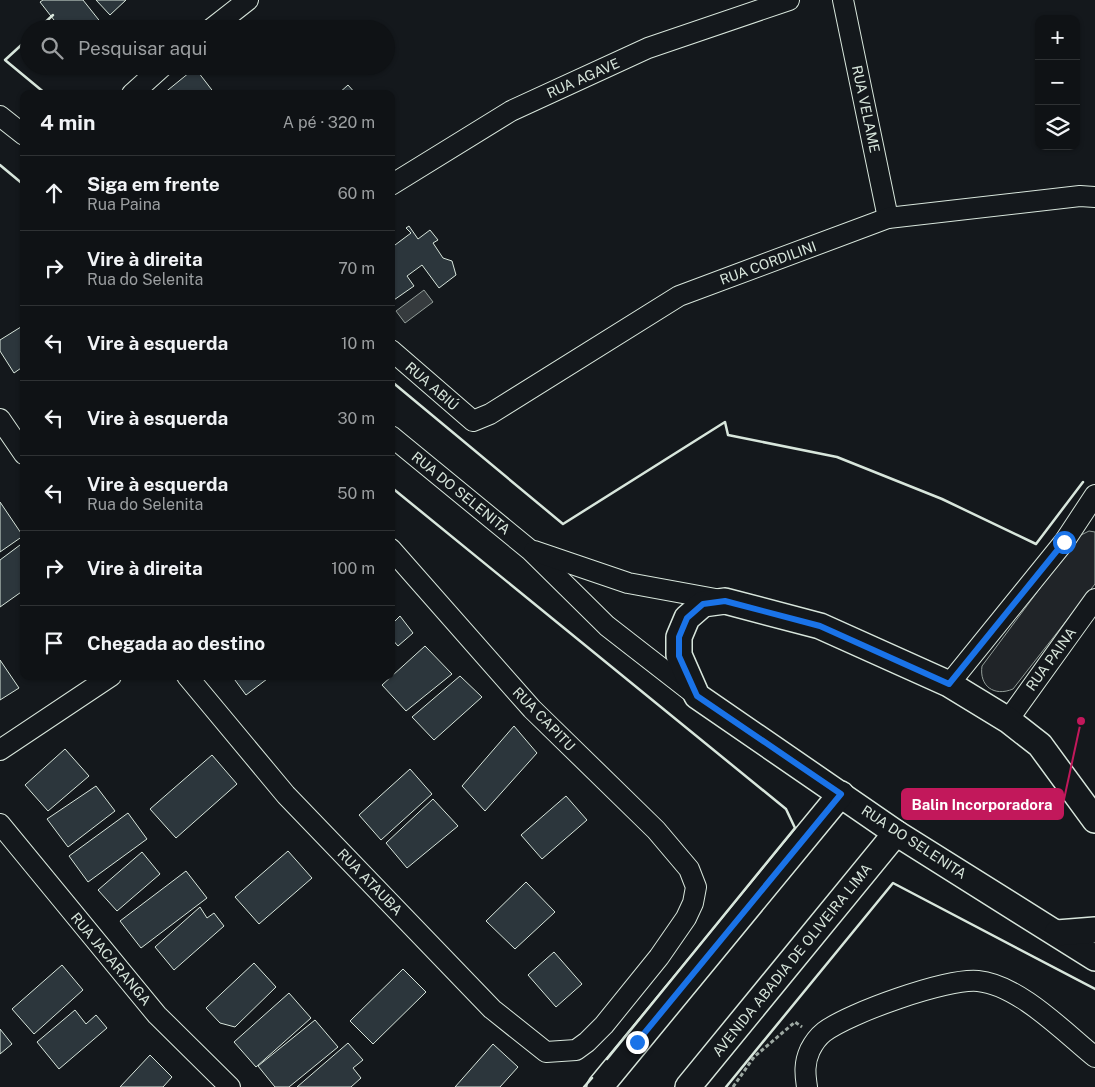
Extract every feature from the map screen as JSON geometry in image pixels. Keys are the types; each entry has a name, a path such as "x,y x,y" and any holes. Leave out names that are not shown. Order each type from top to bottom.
{"street":[{"path":"222,20 248,0"},
{"name":"RUA AGAVE","path":"395,183 511,111 648,48 789,0"},
{"name":"RUA VELAME","path":"843,0 888,218"},
{"path":"136,90 153,75"},
{"path":"0,116 20,132"},
{"name":"RUA CORDILINI","path":"473,421 490,414 679,296 888,218 1080,196 1095,197"},
{"name":"RUA ABIÚ","path":"395,353 473,421"},
{"path":"0,419 20,448"},
{"name":"RUA DO SELENITA","path":"395,439 530,550 607,626 697,696 896,833 1095,958"},
{"path":"949,684 1064,542 1094,497"},
{"name":"RUA DO SELENITA","path":"530,550 628,582 725,601 820,626 949,684 1008,720 1040,744 1095,820"},
{"name":"RUA CAPITU","path":"395,554 532,709 661,835 689,869 696,887 693,903 686,918 659,957 604,1025 588,1042 576,1050"},
{"name":"RUA PAINA","path":"1008,720 1095,599"},
{"path":"697,696 679,656 679,637 687,618 703,604 725,601"},
{"path":"0,750 105,680"},
{"name":"RUA ATAUBA","path":"190,680 286,795 492,1010 546,1052 576,1050"},
{"path":"600,1087 841,794"},
{"name":"RUA JACARANGA","path":"0,824 157,1015 230,1087"},
{"name":"AVENIDA ABADIA DE OLIVEIRA LIMA","path":"688,1087 896,833"},
{"path":"1057,933 1095,930"},
{"path":"806,1078 810,1050 824,1033 846,1019 931,988 977,981 1003,988 1030,1005 1095,1057"}],"path":[{"path":"733,1087 754,1057 795,1022 818,1040"}],"shaded area":[{"path":"424,290 433,302 405,323 396,311"},
{"path":"1089,531 1095,532 1095,584 1013,689 1000,692 989,688 983,679 982,666 1079,536"}],"building":[{"path":"43,0 83,0 99,20 54,20 40,2"},
{"path":"96,0 126,0 110,15"},
{"path":"186,75 200,75 212,90 168,90"},
{"path":"348,85 352,90 342,90"},
{"path":"409,226 418,239 430,230 438,240 433,243 443,258 452,261 456,275 439,288 422,265 407,276 414,286 395,299 395,245 411,233 406,228"},
{"path":"20,328 20,369 14,373 0,351 0,340"},
{"path":"0,502 20,532 20,538 0,552"},
{"path":"20,545 20,593 0,607 0,560"},
{"path":"400,616 413,633 398,646 395,643 395,621"},
{"path":"425,646 452,674 406,711 382,685 388,680 395,680 395,673"},
{"path":"0,660 19,688 0,700"},
{"path":"460,676 482,697 434,740 412,717"},
{"path":"235,680 266,680 246,695"},
{"path":"514,726 537,753 485,811 462,786"},
{"path":"65,749 89,776 48,811 25,785"},
{"path":"212,755 237,784 176,838 150,809"},
{"path":"410,769 432,794 381,840 359,815"},
{"path":"96,786 115,811 68,847 47,819"},
{"path":"566,796 587,820 542,859 521,835"},
{"path":"433,799 458,826 407,868 386,843"},
{"path":"128,813 147,839 88,882 69,856"},
{"path":"288,851 312,878 259,924 235,897"},
{"path":"142,852 160,874 117,911 98,890"},
{"path":"186,871 207,898 141,948 120,921"},
{"path":"526,882 555,912 515,949 486,921"},
{"path":"200,907 207,918 214,913 224,926 174,970 155,947"},
{"path":"554,952 582,984 556,1007 528,975"},
{"path":"254,963 276,987 235,1027 220,1023 206,1008"},
{"path":"62,965 83,990 34,1034 12,1009"},
{"path":"403,969 426,992 373,1044 350,1021"},
{"path":"289,993 311,1018 256,1067 234,1042"},
{"path":"75,1010 86,1024 96,1015 107,1028 59,1069 37,1042"},
{"path":"315,1020 338,1047 289,1087 275,1087 258,1066"},
{"path":"0,1029 12,1044 0,1054"},
{"path":"348,1043 363,1060 353,1068 361,1078 351,1087 297,1087"},
{"path":"493,1044 518,1067 500,1087 455,1087"},
{"path":"150,1055 172,1077 163,1087 120,1087"}],"wall":[{"path":"48,20 53,15"},
{"path":"20,46 5,60 20,72"},
{"path":"23,75 41,90"},
{"path":"0,165 20,182"},
{"path":"395,384 563,524 725,422 728,435 837,457 942,499 1036,544 1083,482"},
{"path":"395,490 786,809 795,828 607,1059"},
{"path":"726,1087 893,883 1095,989"},
{"path":"584,1087 592,1078"}],"place":[{"name":"Balin Incorporadora","path":"1081,721"}],"route":[{"path":"637,1042 841,794 697,696 679,656 679,637 687,618 703,604 725,601 820,626 900,660 949,684 1064,542"}]}
